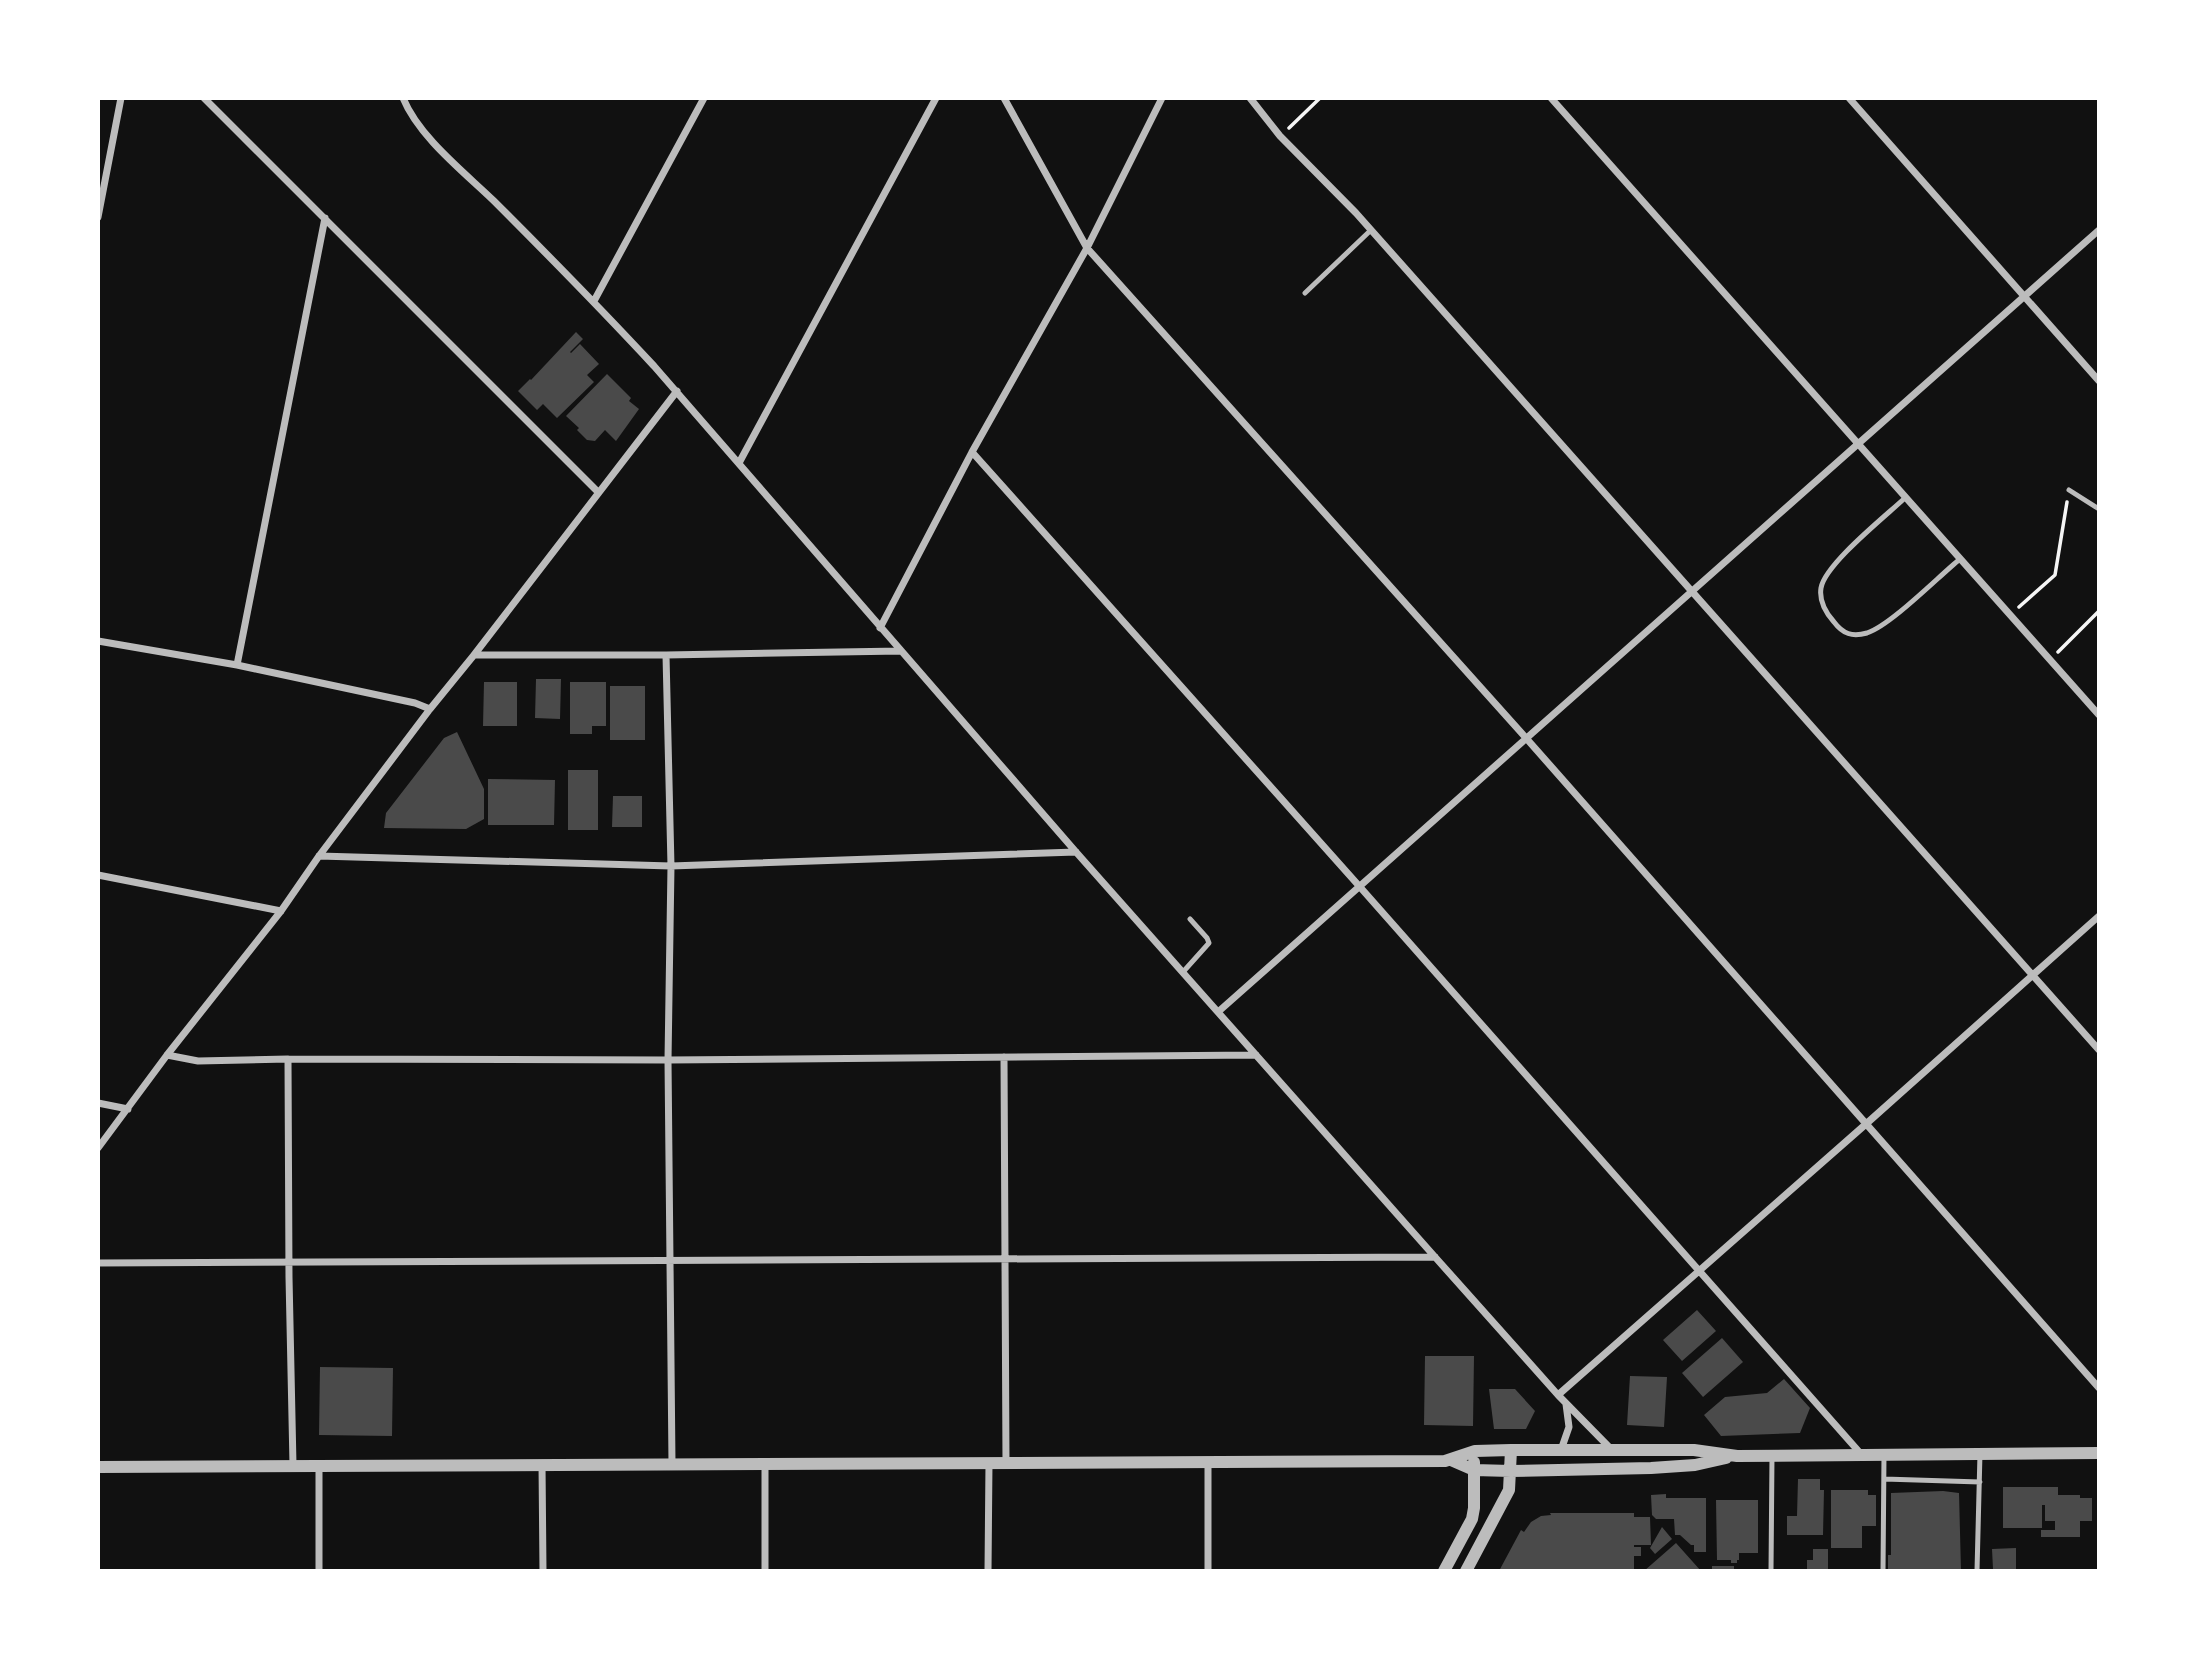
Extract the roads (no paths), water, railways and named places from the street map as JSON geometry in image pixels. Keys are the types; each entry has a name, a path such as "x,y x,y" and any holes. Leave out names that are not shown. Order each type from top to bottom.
{"street":[{"path":"98,217 121,98"},
{"path":"204,98 598,492"},
{"path":"403,98 409,113 436,144 594,301 677,391 1076,852 1434,1257 1566,1404 1611,1449"},
{"path":"594,301 704,98"},
{"path":"739,463 936,98"},
{"path":"1004,98 1087,248 1526,738 2099,1388"},
{"path":"880,628 972,452 1087,248 1162,98"},
{"path":"1250,98 1280,136 1371,230 2099,1050"},
{"path":"1551,98 2099,715"},
{"path":"1849,98 2099,381"},
{"path":"237,665 325,218"},
{"path":"1218,1012 2099,230"},
{"path":"98,1148 167,1055 281,911 430,709 677,391"},
{"path":"972,452 1861,1454"},
{"path":"98,641 237,665 415,703 430,709"},
{"path":"474,655 901,651"},
{"path":"666,655 671,866 668,1060 672,1464"},
{"path":"319,856 671,866 1076,852"},
{"path":"98,875 281,911"},
{"path":"1558,1395 2099,916"},
{"path":"167,1055 198,1061 1256,1055"},
{"path":"1004,1057 1006,1462"},
{"path":"288,1059 293,1465"},
{"path":"98,1103 128,1109"},
{"path":"98,1263 1434,1257"},
{"path":"1561,1450 1569,1427 1566,1404"},
{"path":"98,1466 1451,1460 1475,1451 1611,1449 1694,1450 1737,1456 2099,1453"},
{"path":"1466,1571 1509,1490 1511,1450"},
{"path":"1444,1571 1472,1519 1475,1451"},
{"path":"1451,1460 1474,1470 1511,1471 1651,1468 1695,1465 1737,1456"},
{"path":"1208,1461 1208,1571"},
{"path":"988,1571 989,1463"},
{"path":"542,1464 542,1571"},
{"path":"765,1464 765,1571"},
{"path":"319,1465 319,1571"}],"lane":[{"path":"1305,293 1371,230"},
{"path":"2069,490 2099,509"},
{"path":"1906,498 1843,555 1825,577 1821,588 1824,608 1836,624 1844,633 1853,635 1876,629 1960,559"},
{"path":"1182,972 1209,943 1190,919"},
{"path":"1977,1571 1980,1453"},
{"path":"1883,1571 1884,1454"},
{"path":"1771,1571 1772,1456"},
{"path":"1884,1479 1980,1482"}]}
